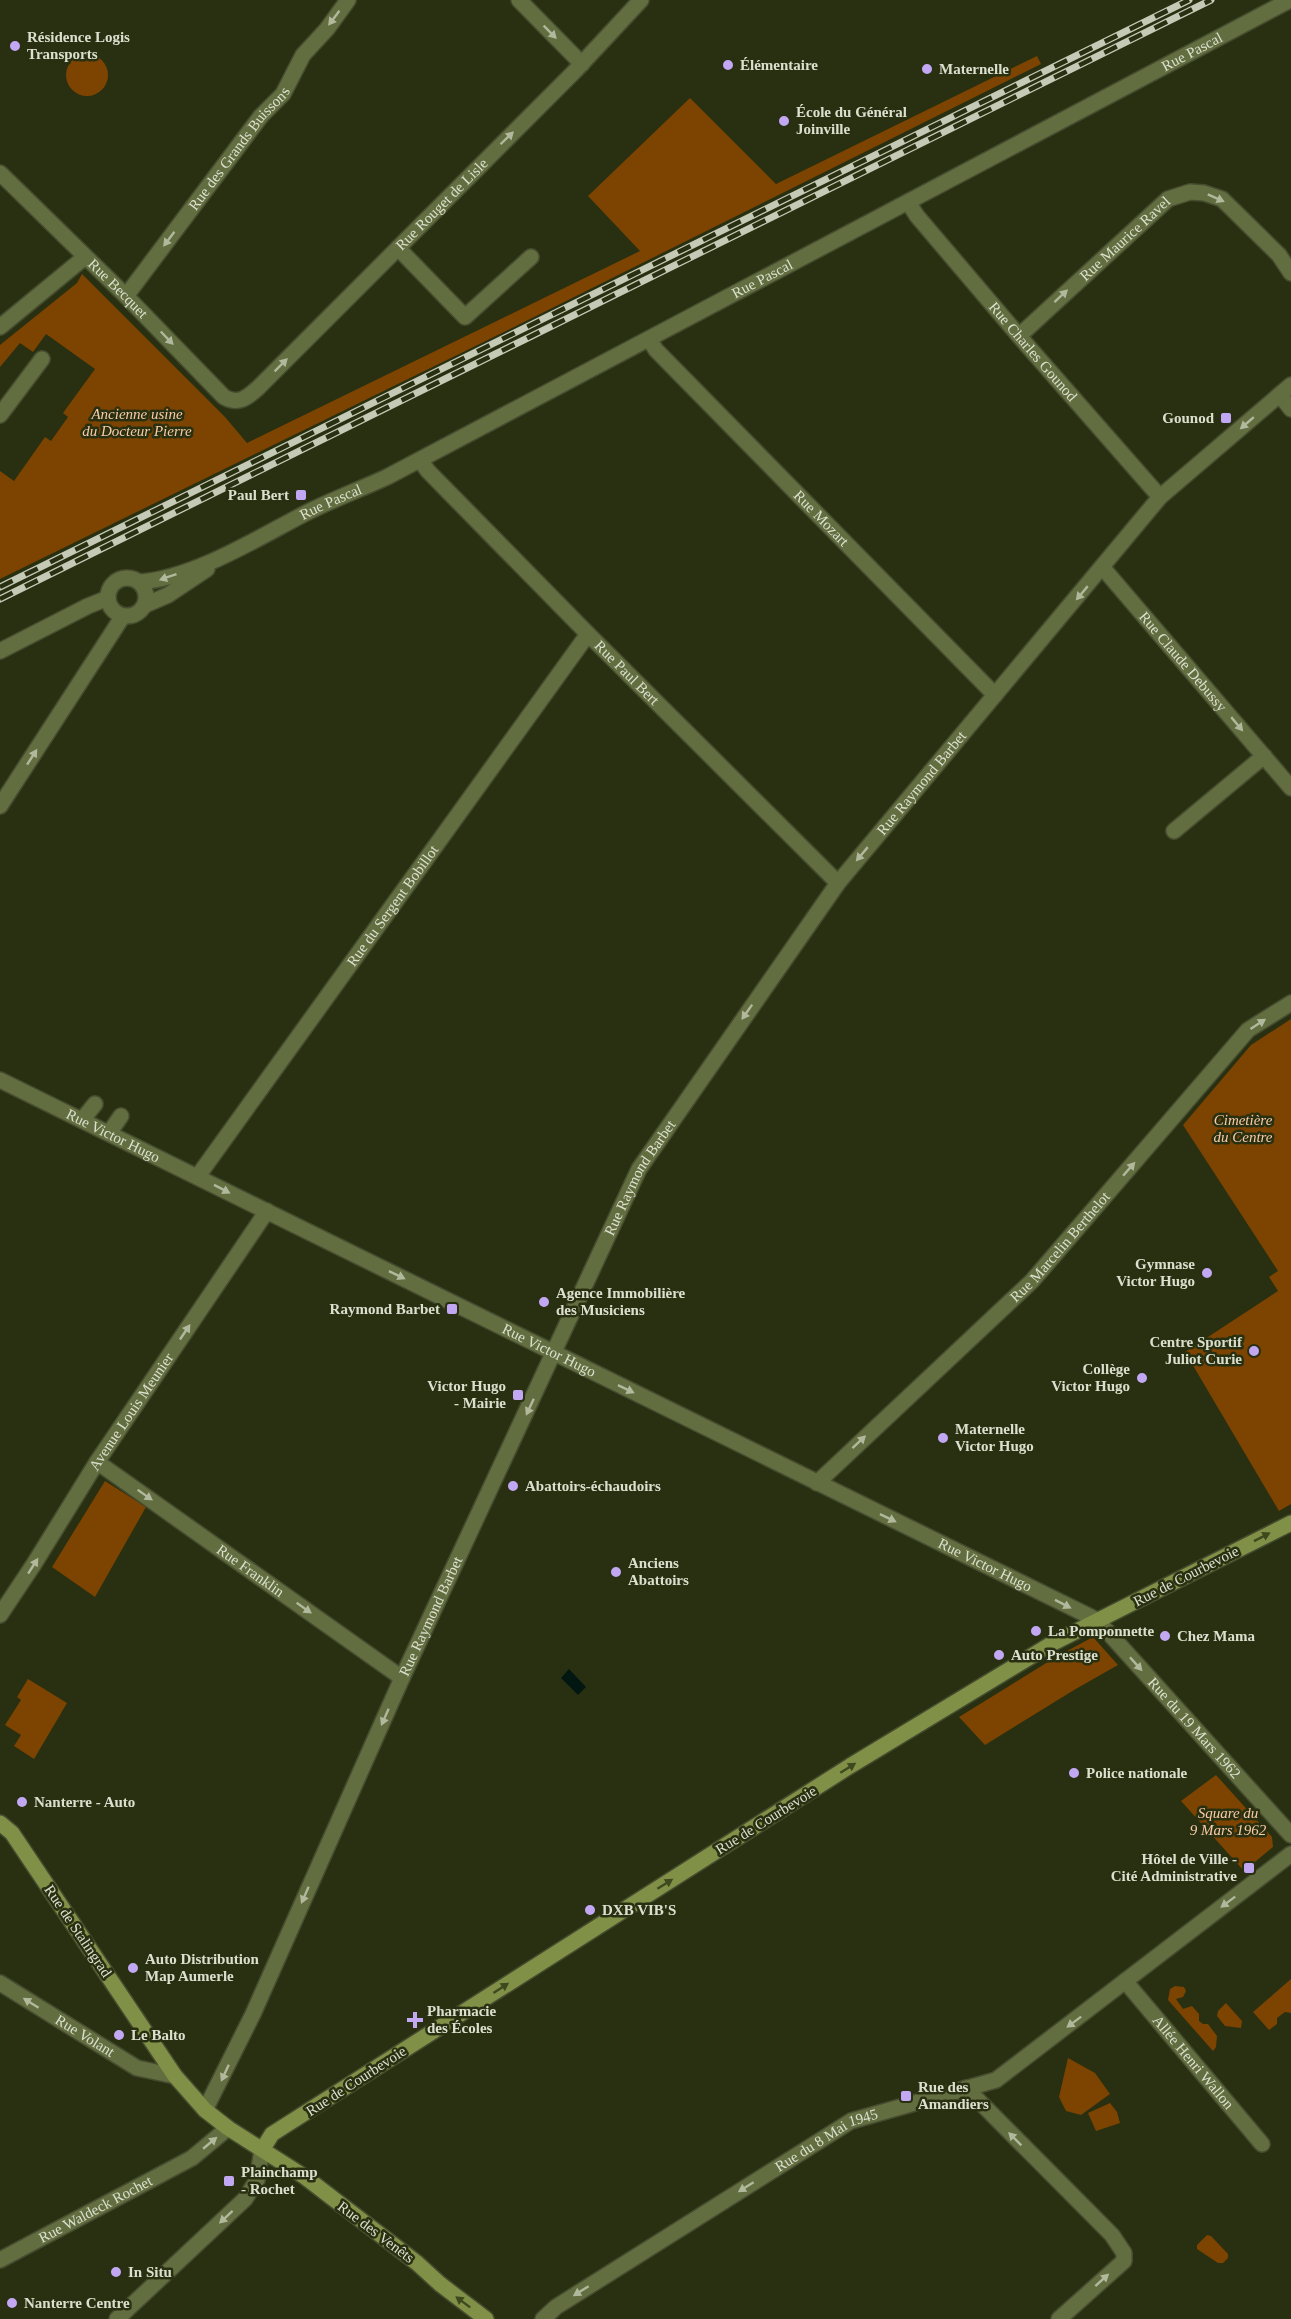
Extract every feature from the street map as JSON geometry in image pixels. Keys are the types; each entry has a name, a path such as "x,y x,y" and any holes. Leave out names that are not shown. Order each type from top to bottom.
{"street":[{"name":"Rue des Grands Buissons","path":"126,296 261,116 283,94 303,55 348,0"},
{"path":"519,0 582,64"},
{"name":"Rue Rouget de Lisle","path":"236,401 245,399 258,388 582,64 641,0"},
{"name":"Rue Pascal","path":"108,598 109,591 119,580 133,579 140,582 163,580 234,551 309,512 387,477 1290,0"},
{"name":"Rue Becquet","path":"0,173 126,296 224,397 236,401"},
{"name":"Rue Maurice Ravel","path":"1019,336 1168,199 1178,194 1204,193 1222,199 1279,255 1291,273"},
{"name":"Rue Charles Gounod","path":"908,202 917,216 1019,336 1160,497"},
{"path":"398,248 465,317 531,256"},
{"path":"0,327 85,257"},
{"name":"Rue Mozart","path":"649,339 656,350 995,695"},
{"path":"0,415 42,359"},
{"path":"1285,390 1291,409"},
{"name":"Rue Raymond Barbet","path":"205,2110 253,2014 402,1678 555,1354 639,1169 838,883 1160,497 1285,390"},
{"name":"Rue Paul Bert","path":"420,460 588,634 838,883"},
{"name":"Rue Pascal","path":"123,616 136,614 145,605 168,596 234,551"},
{"name":"Rue Claude Debussy","path":"1103,568 1291,788"},
{"path":"140,582 147,597 145,605"},
{"path":"0,651 108,598 114,610 123,616 0,806"},
{"name":"Rue du Sergent Bobillot","path":"198,1176 588,634"},
{"path":"1174,831 1264,756"},
{"name":"Rue Marcelin Berthelot","path":"817,1482 1032,1281 1248,1030 1291,1003"},
{"name":"Rue Victor Hugo","path":"0,1080 1097,1620"},
{"path":"82,1120 95,1104"},
{"path":"110,1134 121,1116"},
{"name":"Avenue Louis Meunier","path":"0,1615 97,1462 267,1211"},
{"name":"Rue Franklin","path":"97,1462 402,1678"},
{"name":"Rue de Courbevoie","path":"262,2150 272,2134 850,1766 1053,1643 1291,1523"},
{"name":"Rue du 19 Mars 1962","path":"1097,1620 1291,1835"},
{"name":"Rue de Stalingrad","path":"0,1823 12,1833 175,2076 205,2110"},
{"name":"Rue du 8 Mai 1945","path":"543,2319 556,2307 850,2121 996,2080 1291,1854"},
{"name":"Allée Henri Wallon","path":"1125,1982 1262,2144"},
{"name":"Rue Volant","path":"0,1983 137,2068 175,2076"},
{"path":"966,2088 1112,2235 1125,2253 1124,2261 1059,2319"},
{"name":"Rue des Venêts","path":"205,2110 228,2128 305,2177 486,2319"},
{"name":"Rue Waldeck Rochet","path":"0,2260 192,2158 228,2128"},
{"path":"118,2319 245,2199 257,2180 262,2150"}],"green space":[{"path":"87,54 95,55 102,60 107,67 107,83 102,90 95,95 87,96 79,95 72,90 67,83 66,75 67,67 72,60 79,55"},
{"name":"Ancienne usine du Docteur Pierre","path":"1037,56 1041,64 508,330 0,579 0,471 14,481 45,437 51,441 68,417 63,413 95,369 46,334 33,352 20,343 0,367 0,345 77,283 82,274 225,417 247,443 640,251 588,196 690,98 776,184"},
{"name":"Cimetière du Centre","path":"1291,1019 1291,1504 1279,1511 1185,1352 1278,1291 1269,1277 1278,1271 1183,1125 1251,1045"},
{"path":"105,1481 146,1507 95,1597 52,1567"},
{"path":"1093,1637 1118,1665 985,1745 959,1717 1056,1657"},
{"path":"28,1679 67,1703 34,1759 14,1746 21,1735 5,1725 21,1700 17,1697"},
{"name":"Square du 9 Mars 1962","path":"1216,1775 1272,1837 1273,1847 1244,1871 1181,1801"},
{"path":"1291,1979 1291,2013 1285,2012 1277,2018 1277,2024 1269,2030 1253,2012"},
{"path":"1175,1986 1184,1987 1186,1991 1183,1997 1176,1999 1183,2009 1192,2006 1199,2014 1199,2021 1208,2024 1217,2036 1216,2047 1213,2051 1168,2000 1170,1989"},
{"path":"1226,2003 1242,2021 1241,2028 1225,2026 1217,2016 1218,2011"},
{"path":"1068,2058 1095,2073 1110,2094 1081,2115 1066,2111 1059,2097"},
{"path":"1110,2103 1117,2112 1120,2123 1096,2131 1088,2113"},
{"path":"1207,2235 1211,2236 1228,2254 1228,2258 1223,2263 1218,2263 1197,2249 1197,2245"}],"shaded area":[{"path":"569,1669 586,1687 578,1695 561,1678"}],"railway":[{"path":"0,587 1189,0"},
{"path":"0,599 1211,0"}],"place":[{"name":"Résidence Logis Transports","path":"15,46"},
{"name":"Élémentaire","path":"728,65"},
{"name":"Maternelle","path":"927,69"},
{"name":"École du Général Joinville","path":"784,121"},
{"name":"Gounod","path":"1226,418"},
{"name":"Paul Bert","path":"301,495"},
{"name":"Gymnase Victor Hugo","path":"1207,1273"},
{"name":"Agence Immobilière des Musiciens","path":"544,1302"},
{"name":"Raymond Barbet","path":"452,1309"},
{"name":"Centre Sportif Juliot Curie","path":"1254,1351"},
{"name":"Collège Victor Hugo","path":"1142,1378"},
{"name":"Victor Hugo - Mairie","path":"518,1395"},
{"name":"Maternelle Victor Hugo","path":"943,1438"},
{"name":"Abattoirs-échaudoirs","path":"513,1486"},
{"name":"Anciens Abattoirs","path":"616,1572"},
{"name":"La Pomponnette","path":"1036,1631"},
{"name":"Chez Mama","path":"1165,1636"},
{"name":"Auto Prestige","path":"999,1655"},
{"name":"Police nationale","path":"1074,1773"},
{"name":"Nanterre - Auto","path":"22,1802"},
{"name":"Hôtel de Ville - Cité Administrative","path":"1249,1868"},
{"name":"DXB VIB'S","path":"590,1910"},
{"name":"Auto Distribution Map Aumerle","path":"133,1968"},
{"name":"Pharmacie des Écoles","path":"415,2020"},
{"name":"Le Balto","path":"119,2035"},
{"name":"Rue des Amandiers","path":"906,2096"},
{"name":"Plainchamp - Rochet","path":"229,2181"},
{"name":"In Situ","path":"116,2272"},
{"name":"Nanterre Centre","path":"12,2303"}]}
